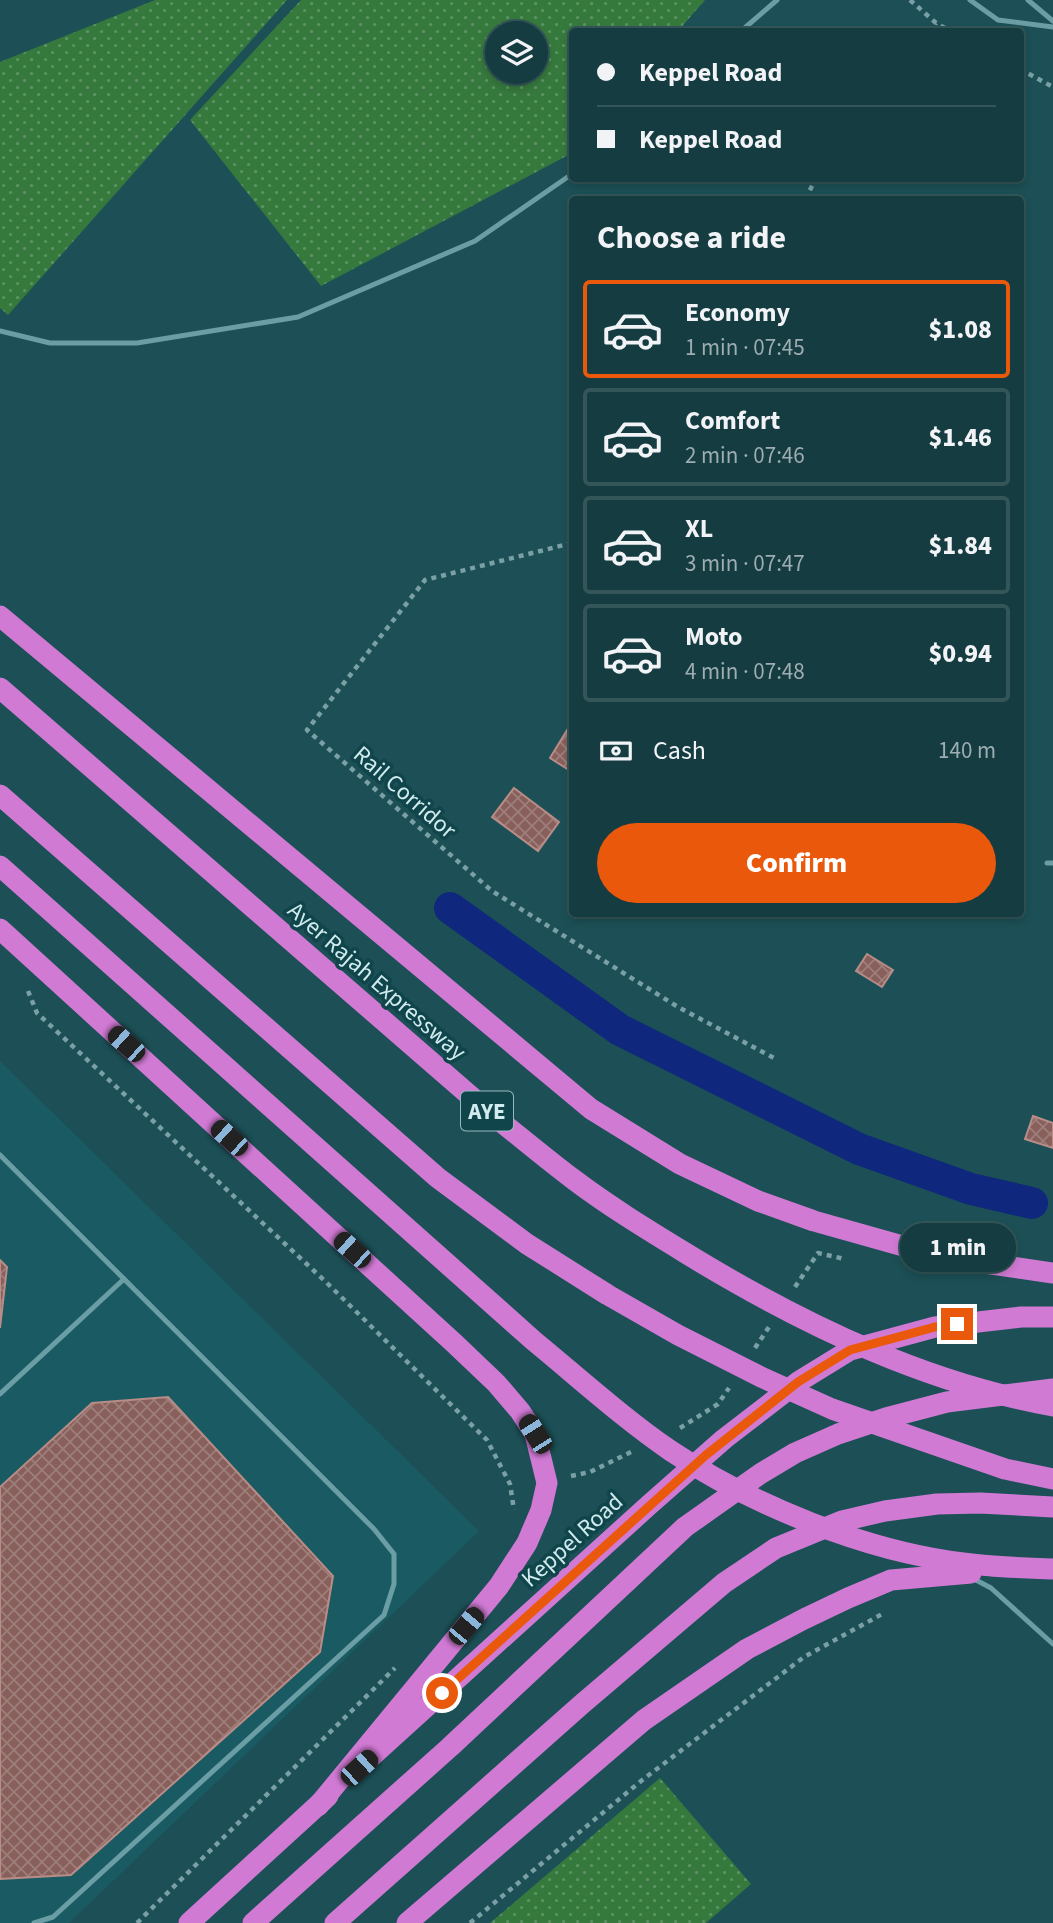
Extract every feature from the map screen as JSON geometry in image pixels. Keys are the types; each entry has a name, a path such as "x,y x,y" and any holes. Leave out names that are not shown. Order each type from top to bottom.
{"highway":[{"path":"0,616 592,1109 680,1164 758,1201 814,1221 942,1257 1053,1273"},
{"name":"Ayer Rajah Expressway","path":"0,688 490,1113 573,1179 645,1229 784,1310 855,1344 950,1381 1053,1406"},
{"path":"0,795 438,1178 527,1244 678,1335 832,1409 1005,1469 1053,1479"},
{"path":"0,866 534,1340 604,1400 671,1450 743,1493 811,1523 875,1544 962,1563 1053,1570"},
{"path":"0,929 496,1383 535,1434 547,1483 541,1510 527,1543 499,1586 318,1806"},
{"name":"Keppel Road","path":"189,1923 649,1505 724,1439 798,1382 850,1350 935,1327 1021,1317 1053,1317"},
{"path":"253,1923 450,1747 685,1527 760,1474 806,1448 886,1418 947,1402 1053,1389"},
{"path":"335,1923 582,1704 724,1583 776,1548 842,1521 885,1511 937,1504 980,1503 1053,1507"},
{"path":"407,1923 644,1720 747,1649 815,1614 891,1580 962,1573 1033,1573 1053,1570"}],"lane":[{"path":"745,28 777,0"},
{"path":"970,0 998,20 1053,27"},
{"path":"1028,0 1053,21"},
{"path":"0,331 50,343 137,343 298,317 475,241 569,176"},
{"path":"0,1155 374,1529 394,1554 394,1584 384,1615 53,1917 34,1923"},
{"path":"0,1394 124,1279"},
{"path":"962,1573 991,1588 1053,1644"}],"path":[{"path":"910,0 945,28"},
{"path":"932,28 936,23"},
{"path":"1024,71 1053,87"},
{"name":"Rail Corridor","path":"569,544 425,580 307,730 492,891 678,1007 774,1058"},
{"path":"795,1288 818,1253 852,1261"},
{"path":"749,1358 772,1323"},
{"path":"675,1430 718,1404 733,1381"},
{"path":"510,1484 547,1483 590,1472 639,1448"},
{"path":"470,1923 641,1781 804,1657 888,1611"}],"shaded area":[{"path":"0,1061 479,1531 69,1923 0,1923"}],"green space":[{"path":"155,0 287,0 8,315 0,308 0,62"},
{"path":"301,0 705,0 681,28 569,28 569,155 321,286 190,120"},
{"path":"660,1778 751,1884 706,1923 490,1923"}],"building":[{"path":"569,727 569,770 550,758"},
{"path":"514,788 559,822 538,851 492,817"},
{"path":"867,954 893,970 882,987 856,971"},
{"path":"1033,1116 1053,1123 1053,1148 1025,1139"},
{"path":"0,1260 7,1267 0,1328"},
{"path":"168,1397 333,1576 320,1652 71,1875 0,1879 0,1487 92,1403"}],"waterway":[{"path":"450,908 620,1030 859,1149 971,1189 1032,1203"}],"route":[{"path":"442,1693 724,1439 798,1382 850,1350 935,1327 957,1324"}]}
